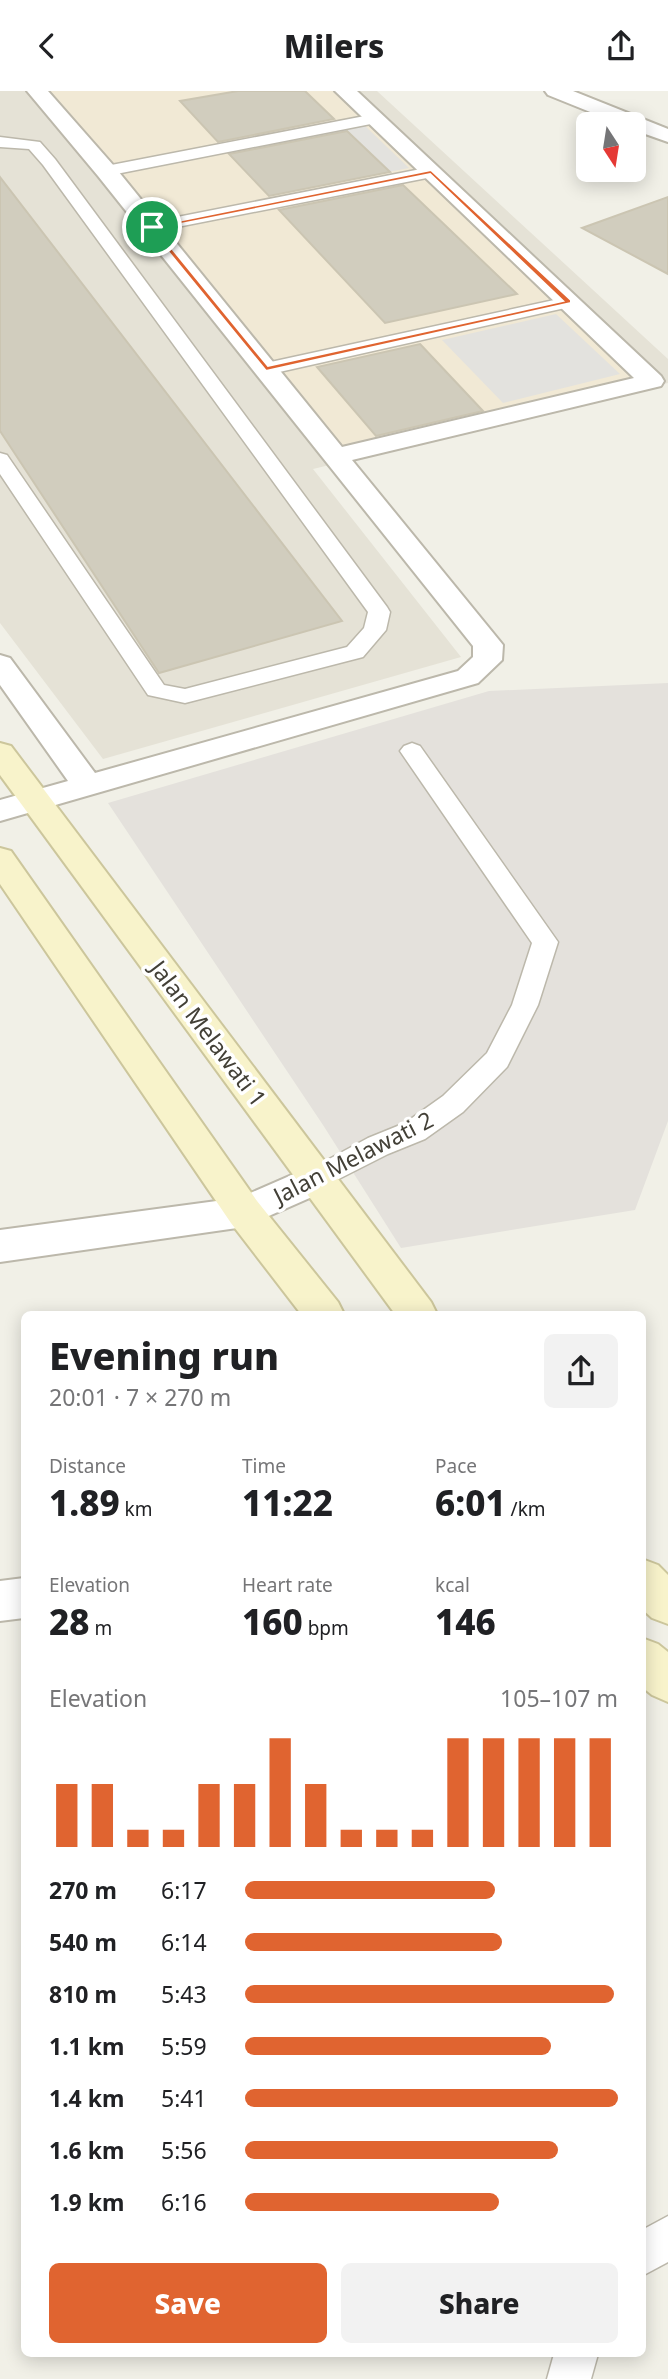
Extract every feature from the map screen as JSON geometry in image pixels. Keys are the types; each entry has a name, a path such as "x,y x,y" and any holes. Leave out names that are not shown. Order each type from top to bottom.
{"street":[{"path":"0,811 468,677 487,660 488,645 152,227 37,91"},
{"path":"336,456 652,381 345,91"},
{"path":"555,91 668,136"},
{"path":"0,664 89,786"},
{"name":"Jalan Melawati 1","path":"0,753 415,1311"},
{"path":"0,859 244,1212 322,1311"},
{"name":"Jalan Melawati 2","path":"0,1246 244,1212 317,1179"},
{"path":"646,1583 668,1604"},
{"path":"0,1601 21,1598"},
{"path":"646,1662 668,1680"}],"lane":[{"path":"106,171 375,119"},
{"path":"0,142 34,145 49,162 379,612 375,630 355,652 185,696 156,690 0,459"},
{"path":"152,227 431,172"},
{"path":"266,369 568,302"},
{"path":"0,499 22,491"},
{"name":"Jalan Melawati 2","path":"317,1179 379,1146 415,1131 453,1104 497,1060 525,1005 545,941 412,751"},
{"path":"646,2252 668,2237"},
{"path":"569,2379 575,2357"}],"shaded area":[{"path":"0,91 377,91 668,359 668,383 313,469 461,657 103,759 0,623"},
{"path":"42,91 333,91 636,377 344,447 185,254"},
{"path":"364,125 409,168 302,189 260,145"},
{"path":"556,314 620,374 503,403 442,340"},
{"path":"668,683 668,1121 635,1210 401,1248 323,1125 108,803 489,691"}],"building":[{"path":"238,91 305,91 334,119 218,142 180,101"},
{"path":"347,131 390,172 269,196 229,154"},
{"path":"0,177 342,621 159,673 0,431"},
{"path":"403,185 517,294 385,323 279,210"},
{"path":"668,197 668,274 582,228"},
{"path":"420,344 483,411 376,436 317,367"}],"route":[{"path":"431,172 568,302 266,369 152,227 431,172"}]}
